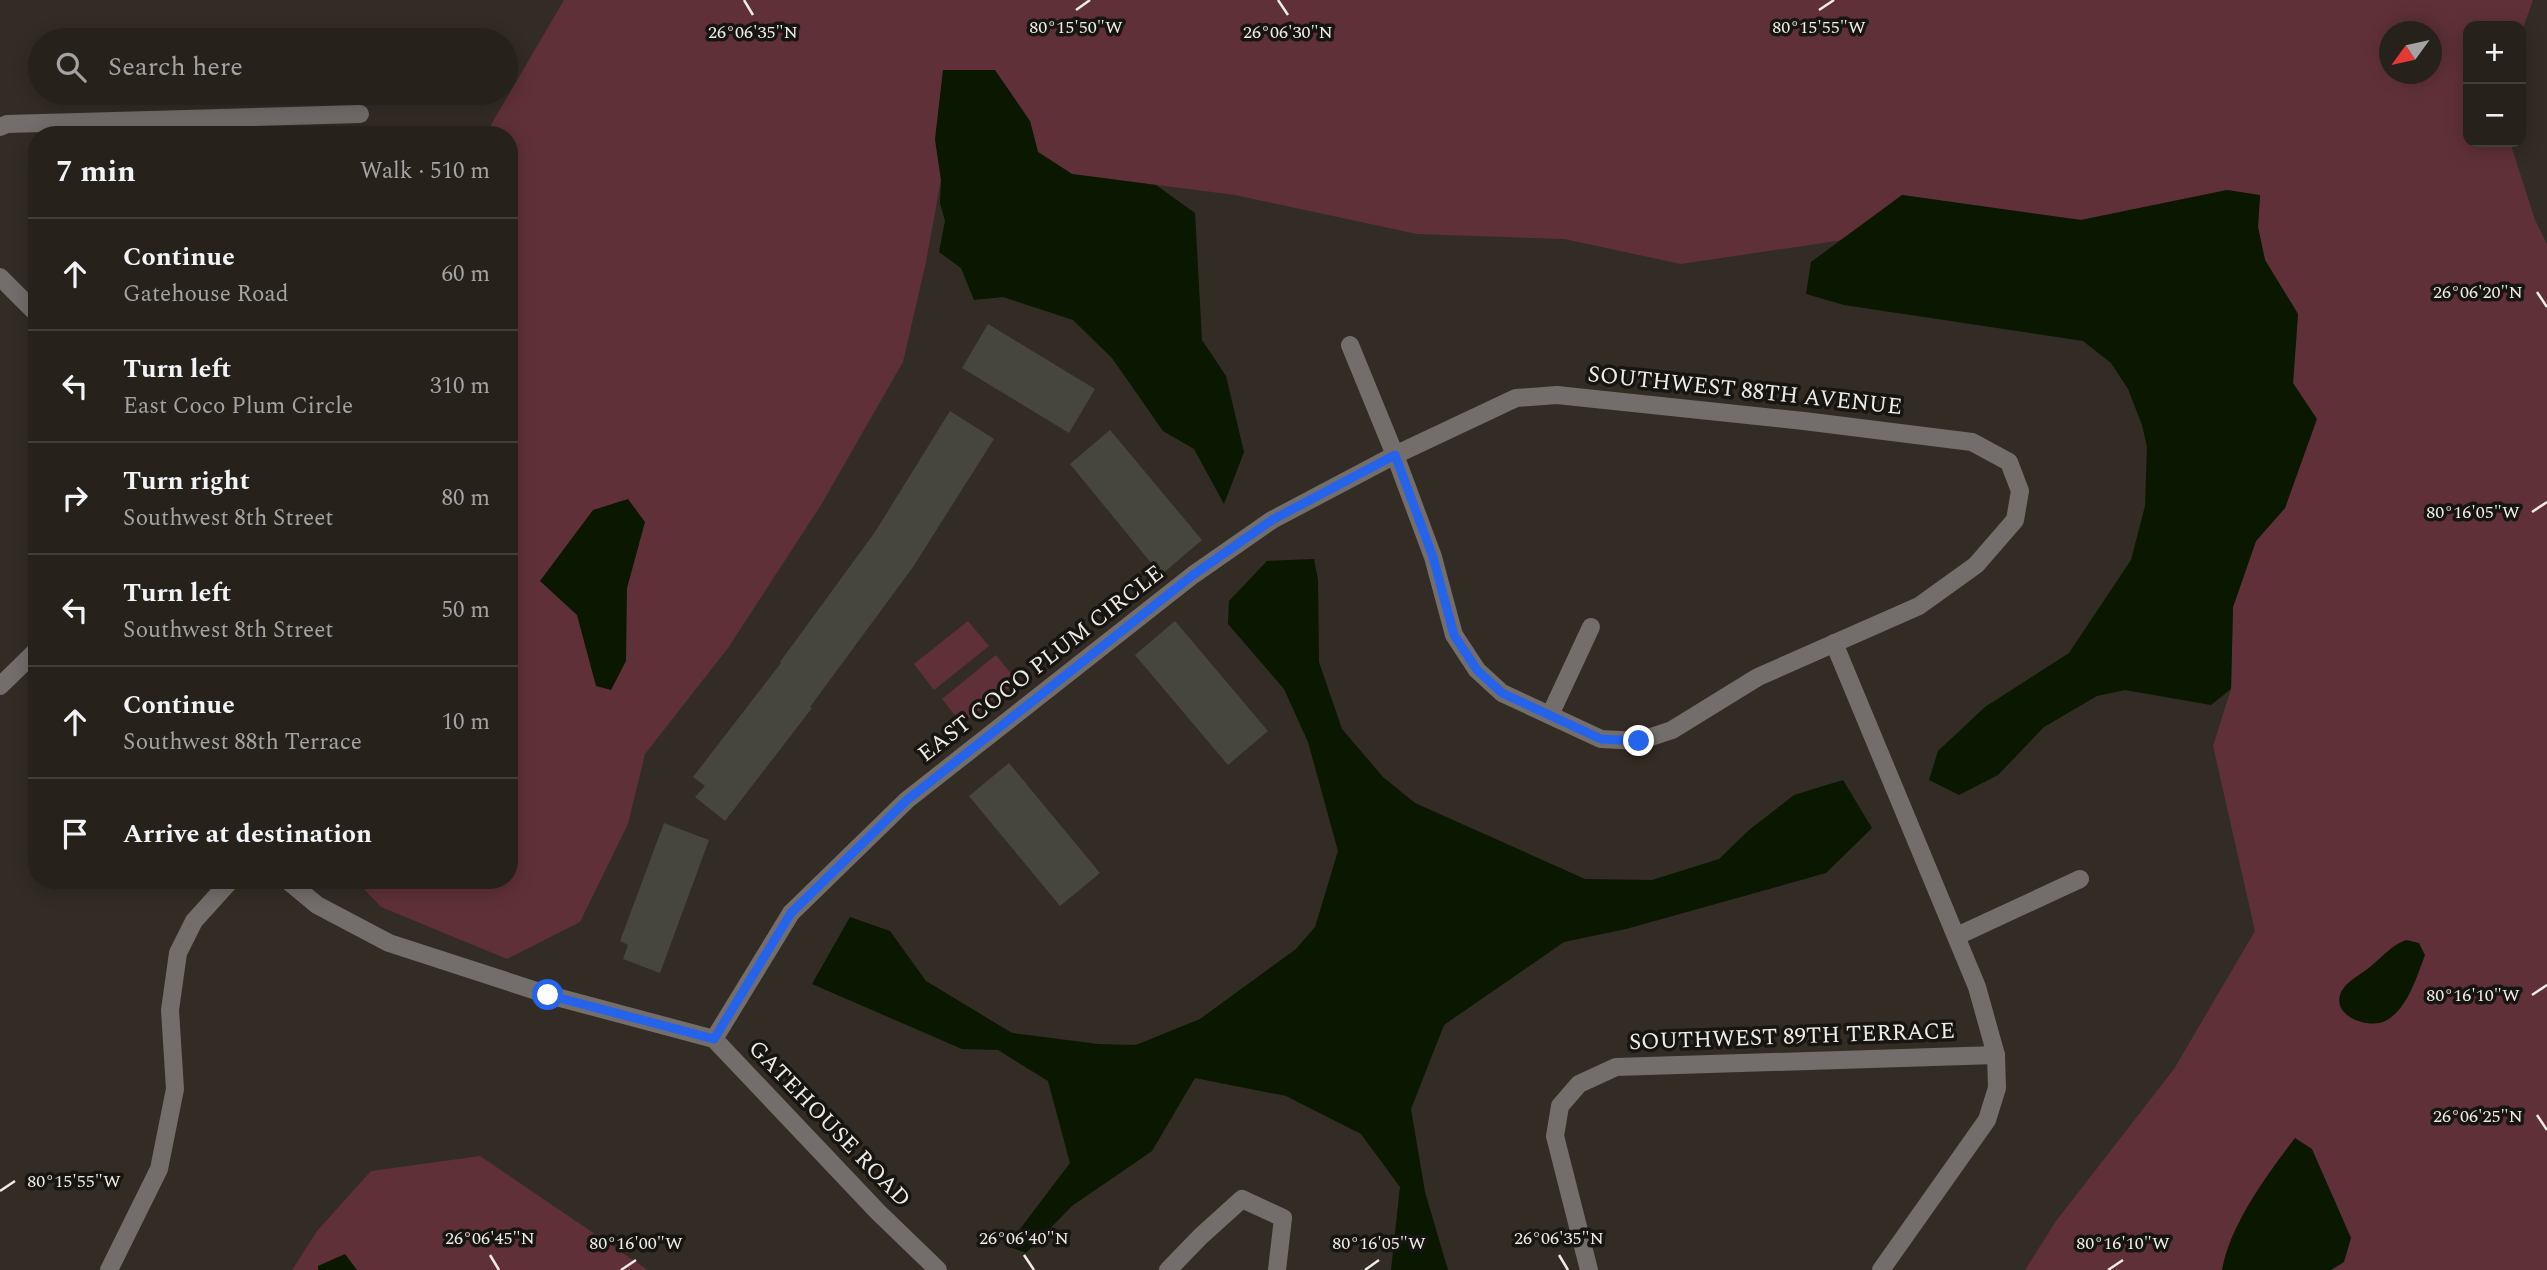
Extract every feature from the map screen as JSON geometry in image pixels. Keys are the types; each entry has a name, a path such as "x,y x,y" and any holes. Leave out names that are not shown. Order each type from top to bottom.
{"street":[{"path":"0,127 7,124 360,114"},
{"path":"0,277 28,305"},
{"path":"1350,345 1433,557 1454,635 1477,670 1502,693 1601,739 1639,741 1672,730 1758,677 1834,643 1957,936 1977,987 1996,1055 1997,1088 1987,1121 1881,1270"},
{"name":"SOUTHWEST 88TH AVENUE","path":"1475,416 1516,398 1557,395 1972,442 2009,462 2020,491 2015,520 1976,565 1919,606 1834,643"},
{"name":"EAST COCO PLUM CIRCLE","path":"714,1039 791,913 907,800 1193,575 1272,520 1475,416"},
{"path":"1550,715 1591,627"},
{"path":"0,686 28,659"},
{"path":"1957,936 2080,879"},
{"path":"109,1270 159,1169 176,1090 170,1010 178,953 194,921 223,889"},
{"name":"GATEHOUSE ROAD","path":"298,889 317,905 388,943 548,995 714,1039 878,1212 937,1270"},
{"name":"SOUTHWEST 89TH TERRACE","path":"1589,1270 1555,1136 1560,1106 1579,1084 1616,1067 1996,1055"},
{"path":"1168,1270 1242,1199 1283,1218 1277,1270"}],"shaded area":[{"path":"564,0 2533,0 2526,21 2463,21 2463,147 2512,147 2535,220 2547,244 2547,1270 2025,1270 2056,1221 2174,1069 2255,931 2213,746 2231,689 2233,607 2256,541 2285,508 2316,419 2293,383 2298,314 2265,260 2258,227 2260,196 2227,190 2081,220 1902,195 1843,240 1681,264 1564,239 1417,234 1235,195 1072,174 1038,152 1030,121 935,139 941,180 903,362 821,505 728,648 645,754 628,824 580,922 507,959 381,907 364,889 518,889 518,126 490,126 503,105 518,105 518,79"},
{"path":"943,70 995,70 1030,121 1038,152 1072,174 1156,185 1195,213 1202,340 1226,376 1244,452 1224,504 1194,449 1163,431 1112,358 1073,320 1003,297 974,300 961,268 939,252 945,221 940,203 941,180 935,139"},
{"path":"2227,190 2260,195 2258,227 2265,260 2298,314 2293,383 2317,419 2285,508 2256,541 2233,607 2231,689 2211,705 2125,690 2097,696 2044,727 1998,775 1959,795 1929,780 1938,751 1985,707 2069,653 2131,560 2145,506 2147,447 2142,425 2128,389 2111,363 2083,341 1844,305 1806,294 1811,262 1902,195 2081,220"},
{"path":"628,499 645,522 627,588 626,661 611,690 596,686 577,615 540,581 593,510"},
{"path":"1314,559 1318,580 1319,662 1342,729 1383,777 1415,803 1585,879 1652,880 1719,859 1749,830 1794,795 1843,780 1872,828 1826,873 1626,929 1564,942 1444,1025 1411,1109 1425,1192 1448,1270 1391,1270 1400,1187 1361,1134 1286,1096 1195,1078 1152,1151 1072,1206 1026,1253 1007,1246 1070,1163 1048,1081 998,1050 962,1049 812,984 850,917 890,931 926,981 1012,1033 1098,1044 1136,1045 1200,1019 1296,949 1315,927 1338,851 1308,742 1284,689 1228,624 1229,601 1267,561"},
{"path":"968,621 989,646 934,690 914,664"},
{"path":"996,655 1017,681 962,724 942,699"},
{"path":"2406,940 2419,943 2425,955 2401,1008 2380,1023 2364,1023 2348,1016 2339,1003 2345,986"},
{"path":"2295,1138 2312,1149 2351,1238 2344,1262 2331,1270 2222,1270 2241,1218"},
{"path":"480,1156 648,1270 292,1270 317,1231 371,1171"},
{"path":"345,1254 357,1270 318,1270 318,1266"}],"building":[{"path":"988,324 1095,389 1069,433 962,368"},
{"path":"950,411 994,439 913,567 810,707 812,708 725,821 695,797 705,786 693,777 781,663 875,532"},
{"path":"1110,430 1202,540 1161,575 1070,464"},
{"path":"1175,621 1268,731 1228,765 1135,655"},
{"path":"1009,763 1100,873 1060,906 969,796"},
{"path":"664,823 709,840 660,973 623,959 628,945 620,941"}],"route":[{"path":"548,995 714,1039 791,913 907,800 1193,575 1272,520 1395,455 1433,557 1454,635 1477,670 1502,693 1601,739 1639,741"}]}
